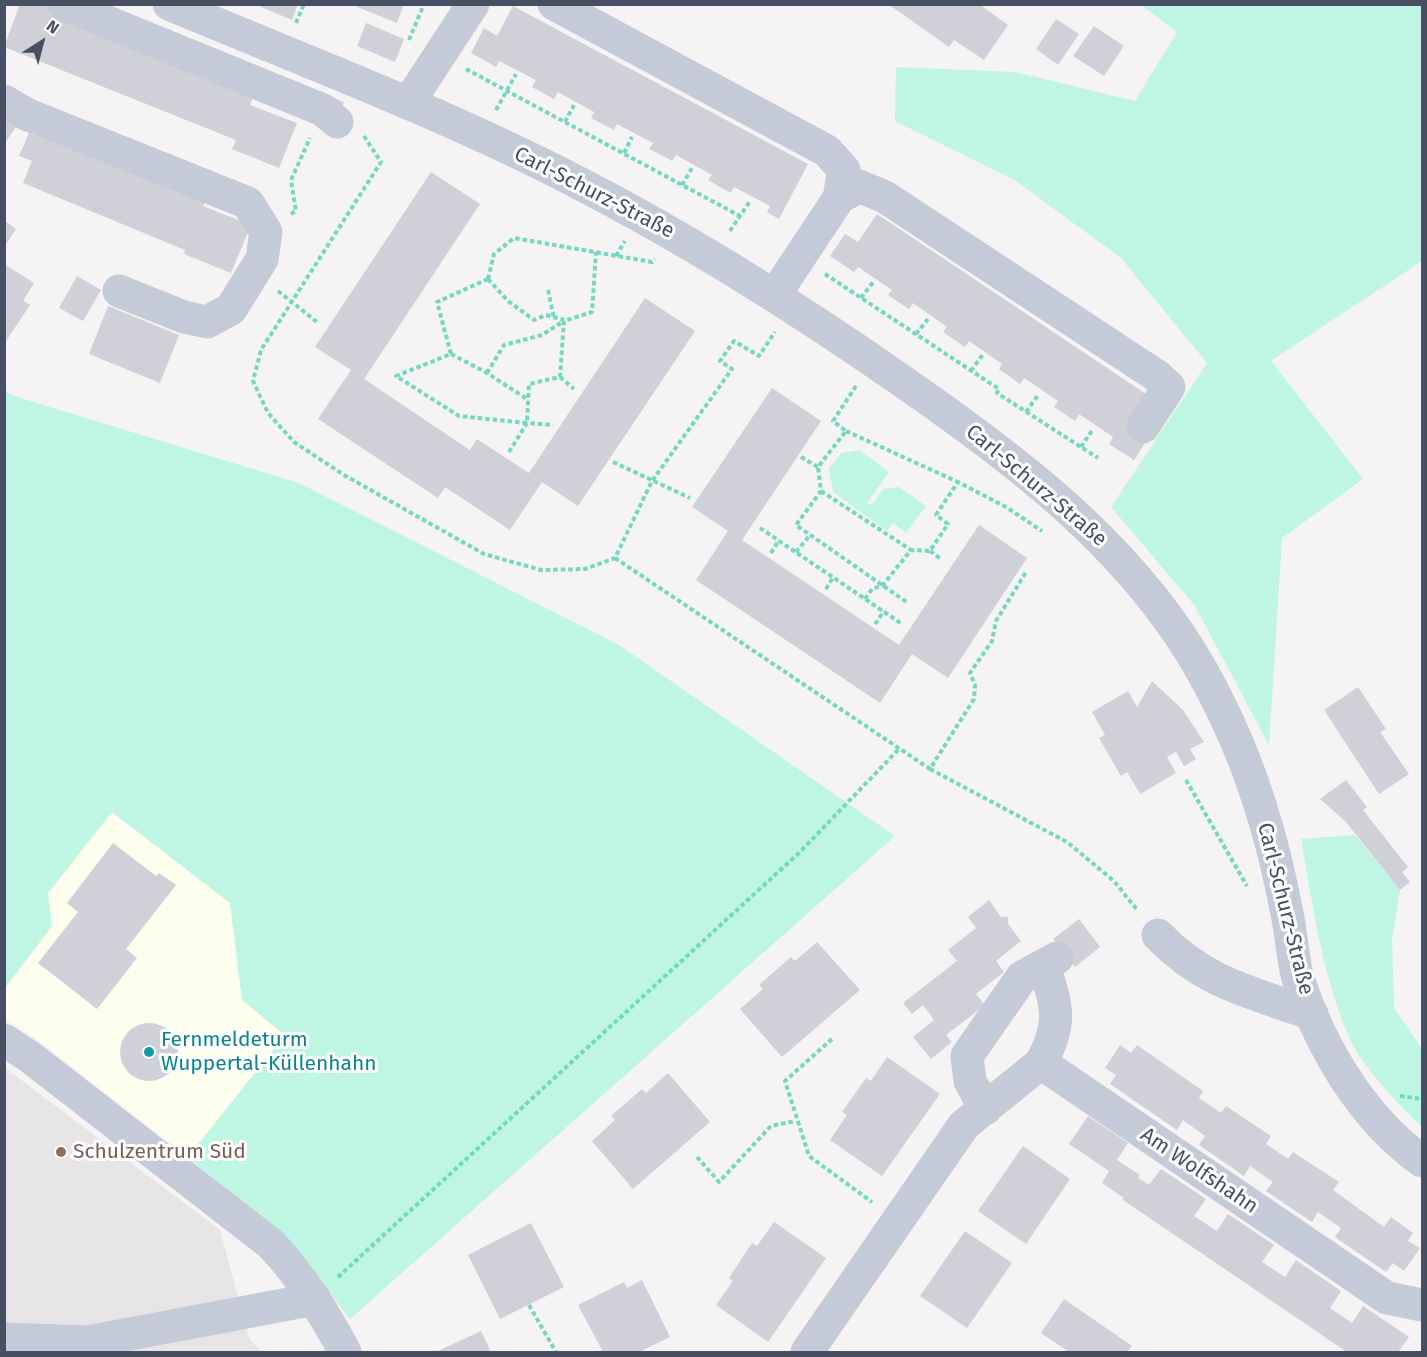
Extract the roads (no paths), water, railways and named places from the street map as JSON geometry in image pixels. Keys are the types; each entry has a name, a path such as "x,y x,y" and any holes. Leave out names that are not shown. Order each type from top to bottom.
{"street":[{"path":"63,4 341,123"},
{"name":"Carl-Schurz-Straße","path":"169,4 409,102 481,135 648,219 782,301 873,361 992,446 1098,536 1148,592 1192,655 1236,740 1267,827 1289,924 1297,974 1312,1014 1352,1090 1398,1144 1422,1161"},
{"path":"409,102 473,4"},
{"path":"554,4 827,151 844,170 839,198 799,257 782,301"},
{"path":"4,101 26,114 248,203 266,232 262,259 231,309 207,322 184,317 119,291"},
{"path":"839,198 859,186 885,196 1157,376 1169,387 1143,427"},
{"name":"Carl-Schurz-Straße","path":"1158,935 1179,957 1210,978 1312,1014"},
{"path":"807,1353 964,1125 985,1110 1041,1063 1054,1038 1056,1005 1051,962 1022,977 967,1056 970,1081 985,1110"},
{"path":"4,1040 271,1244 295,1270 315,1299 344,1352"},
{"name":"Am Wolfshahn","path":"1041,1063 1387,1298 1422,1305"},
{"path":"4,1339 88,1342 315,1299"}],"place":[{"name":"Fernmeldeturm Wuppertal-Küllenhahn","path":"149,1052"},
{"name":"Schulzentrum Süd","path":"61,1152"}]}
